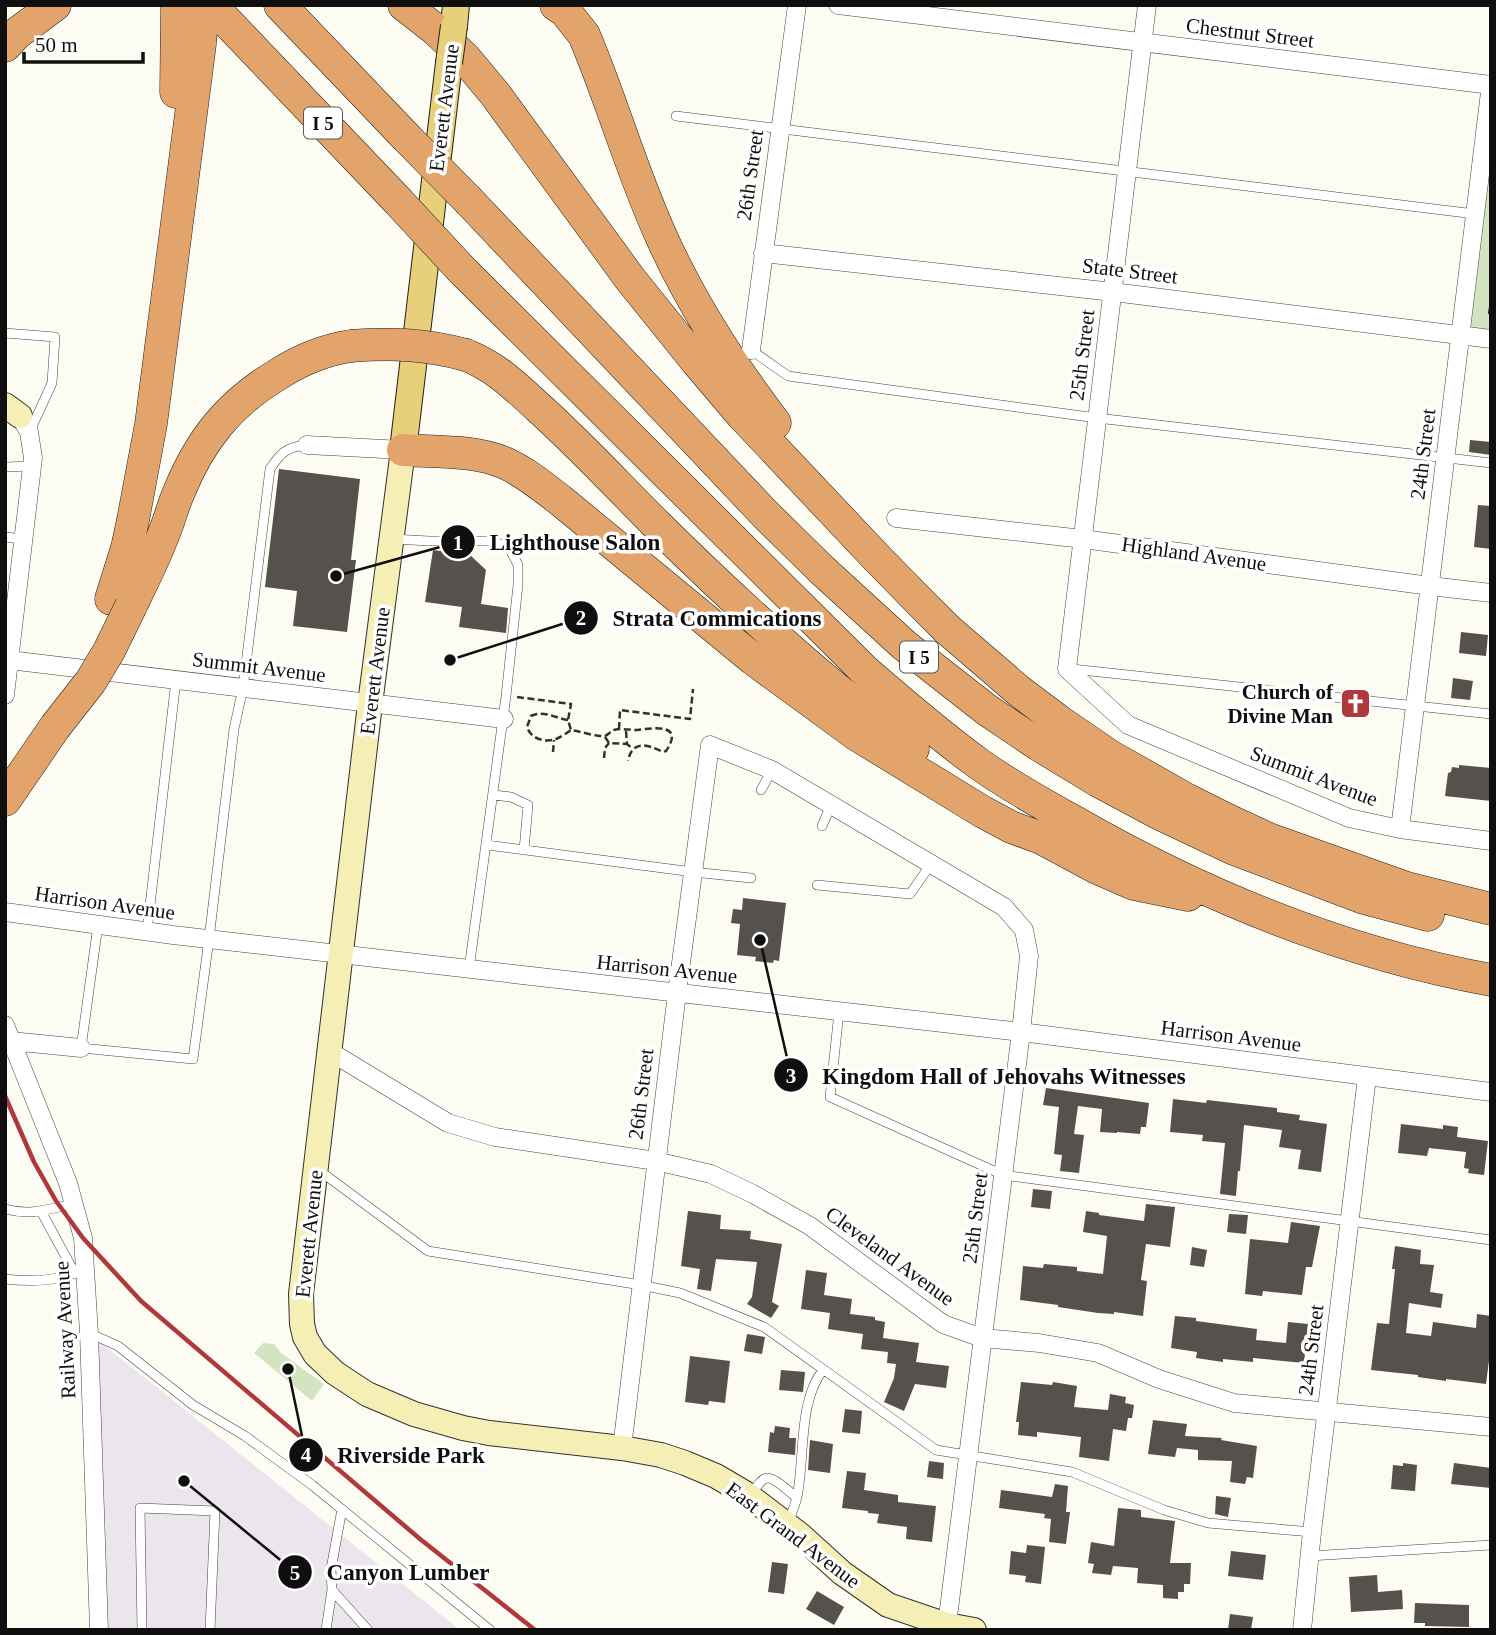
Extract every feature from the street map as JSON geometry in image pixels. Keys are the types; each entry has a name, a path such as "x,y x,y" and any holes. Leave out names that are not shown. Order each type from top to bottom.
{"highway":[{"path":"5,46 16,34 55,5"},
{"name":"I 5","path":"281,5 765,514 904,645 987,710 1098,781 1234,849 1364,898 1491,929"},
{"path":"404,5 436,30 465,58 495,94 631,280 742,415 947,629 1019,691 1141,775 1269,839 1407,888 1491,909"},
{"path":"556,5 574,21 584,35 653,217 681,279 704,319 753,394 875,556"},
{"path":"121,603 127,548 151,424 176,226 199,6"},
{"name":"I 5","path":"199,6 249,46 461,269 864,670 934,731 1016,788 1173,875 1309,932 1420,964 1491,980"},
{"path":"5,800 55,727 88,658 164,534 189,469 219,422 254,389 293,364 316,354 351,346 420,345 466,355 496,370 572,438 678,545 792,651 891,732 1041,838"},
{"path":"403,450 471,454 508,464 560,500 753,659 857,734 983,812 1134,884 1244,905"}],"main road":[{"name":"Everett Avenue","path":"305,1337 300,1312 301,1294 455,16"},
{"name":"East Grand Avenue","path":"305,1337 315,1354 335,1373 367,1394 414,1414 488,1433 662,1455 716,1476 788,1525 842,1573 888,1605 947,1625 974,1630"}],"street":[{"name":"26th Street","path":"751,350 797,5"},
{"name":"Chestnut Street","path":"838,5 1491,85"},
{"name":"25th Street","path":"1067,668 1147,5"},
{"name":"24th Street","path":"1401,830 1491,85"},
{"name":"State Street","path":"763,253 1112,292 1491,339"},
{"path":"5,695 14,538 33,458 18,418"},
{"path":"307,444 403,450"},
{"name":"Highland Avenue","path":"896,518 1083,539 1491,593"},
{"name":"Summit Avenue","path":"9,660 503,719"},
{"name":"Summit Avenue","path":"1067,668 1128,725 1349,818 1401,830 1491,841"},
{"name":"26th Street","path":"622,1448 710,745 772,770"},
{"path":"772,770 931,864"},
{"name":"25th Street","path":"931,864 1004,906 1024,930 1029,956 947,1625"},
{"name":"Harrison Avenue","path":"5,912 147,932 1021,1032 1491,1092"},
{"name":"Railway Avenue","path":"8,1033 82,1048"},
{"name":"Railway Avenue","path":"8,1033 68,1183 83,1238 80,1272 89,1333 99,1630"},
{"name":"Cleveland Avenue","path":"330,1051 448,1123 495,1137 656,1161 711,1174 810,1226 943,1324 982,1338 1039,1343 1098,1353 1160,1379 1234,1403 1491,1427"},
{"name":"24th Street","path":"1301,1630 1367,1077"}],"lane":[{"path":"676,116 1475,214"},
{"path":"5,333 55,337 52,383 18,418"},
{"path":"751,350 788,376 1097,418 1491,463"},
{"path":"98,925 82,1048 193,1059 270,468 279,455 293,446 307,444"},
{"path":"5,467 32,466"},
{"path":"391,539 491,541 509,547 518,565 506,696 470,970"},
{"path":"1067,668 1491,714"},
{"path":"147,932 176,680"},
{"path":"761,790 772,770"},
{"path":"494,795 511,797 528,805 524,850"},
{"path":"822,827 831,805"},
{"path":"487,845 751,878"},
{"path":"817,885 909,894 931,864"},
{"path":"839,1012 830,1097 1003,1175 1491,1240"},
{"path":"316,1168 428,1251 680,1293 764,1327 936,1450 1072,1472 1164,1510 1208,1523 1312,1532"},
{"path":"5,1209 18,1212 41,1211 73,1203"},
{"path":"5,1279 35,1282 80,1272 41,1211"},
{"path":"89,1333 118,1346 193,1405 245,1436 312,1485 490,1630"},
{"path":"788,1525 797,1498 811,1390 823,1370"},
{"path":"750,1497 760,1483 768,1478 797,1498"},
{"path":"142,1630 140,1508 215,1511 210,1630"},
{"path":"327,1630 332,1590 331,1569 342,1509"},
{"path":"1309,1556 1491,1545"},
{"path":"332,1590 368,1630"}],"path":[{"path":"1489,314 1491,302"},
{"path":"619,729 621,710 690,719 693,689"},
{"path":"506,696 571,704 568,720 571,730"},
{"path":"568,720 538,713 531,716 527,727 534,738 554,740 571,730 604,736 619,729 657,727 669,731 672,741 666,751 645,745 636,747 629,752 628,761"},
{"path":"626,730 627,744"},
{"path":"604,736 609,743"},
{"path":"553,752 554,740"},
{"path":"609,743 627,744 633,749"},
{"path":"604,758 605,748 609,743"}],"shaded area":[{"path":"89,1333 460,1630 99,1630"}],"green space":[{"path":"1491,84 1491,339 1460,336"},
{"path":"263,1343 274,1344 281,1353 324,1384 312,1401 254,1353"}],"building":[{"path":"1470,440 1491,442 1491,455 1469,452"},
{"path":"279,469 360,479 351,560 356,560 347,632 293,626 297,591 265,587"},
{"path":"1478,505 1491,506 1491,549 1474,547"},
{"path":"433,550 470,555 486,570 481,604 508,608 506,633 459,627 462,607 425,602"},
{"path":"1461,632 1488,635 1486,656 1459,653"},
{"path":"1453,678 1473,681 1470,700 1451,698"},
{"path":"1459,765 1491,768 1491,801 1445,796 1448,773 1452,767 1459,768"},
{"path":"743,898 786,903 779,961 755,961 756,957 737,955 740,924 731,923 733,909 742,910"},
{"path":"1046,1088 1149,1103 1146,1127 1141,1127 1140,1134 1100,1132 1102,1109 1078,1106 1074,1134 1084,1135 1079,1173 1060,1171 1062,1155 1054,1154 1059,1107 1043,1105"},
{"path":"1173,1099 1277,1108 1277,1112 1300,1115 1299,1120 1327,1124 1321,1172 1298,1169 1301,1150 1279,1147 1282,1130 1244,1125 1236,1196 1220,1194 1225,1143 1202,1141 1203,1135 1170,1132"},
{"path":"1401,1124 1443,1129 1443,1125 1458,1127 1457,1137 1488,1141 1484,1175 1468,1173 1469,1169 1464,1168 1466,1152 1429,1148 1427,1156 1398,1153"},
{"path":"1033,1189 1052,1191 1050,1209 1031,1207"},
{"path":"1146,1204 1175,1207 1170,1247 1146,1244 1141,1280 1147,1281 1143,1316 1098,1313 1020,1300 1023,1266 1043,1268 1044,1264 1077,1267 1077,1271 1103,1274 1107,1236 1083,1232 1086,1211 1144,1221"},
{"path":"688,1211 721,1215 720,1229 751,1231 750,1239 782,1244 772,1302 779,1306 771,1318 747,1304 752,1297 757,1262 716,1259 711,1291 697,1289 700,1269 681,1266"},
{"path":"1229,1214 1248,1215 1246,1234 1227,1232"},
{"path":"1291,1222 1320,1226 1312,1267 1306,1267 1302,1295 1263,1291 1262,1296 1245,1294 1250,1239 1288,1243"},
{"path":"1395,1246 1421,1250 1420,1264 1434,1265 1430,1292 1443,1294 1441,1308 1409,1303 1406,1333 1431,1336 1433,1322 1476,1328 1477,1314 1491,1316 1491,1345 1486,1384 1371,1370 1377,1323 1389,1324"},
{"path":"1192,1247 1207,1250 1204,1267 1190,1265"},
{"path":"806,1270 827,1273 824,1295 852,1299 850,1314 875,1317 875,1320 885,1322 883,1338 919,1343 916,1362 949,1366 946,1388 915,1384 904,1411 884,1402 894,1378 896,1364 887,1363 888,1352 861,1349 863,1334 828,1329 830,1313 801,1309"},
{"path":"1175,1316 1257,1329 1256,1340 1286,1343 1288,1322 1308,1324 1304,1363 1253,1358 1253,1362 1223,1359 1223,1362 1196,1358 1197,1352 1171,1348"},
{"path":"747,1334 765,1337 762,1354 744,1351"},
{"path":"690,1356 730,1361 725,1403 709,1401 708,1405 685,1402"},
{"path":"781,1370 805,1372 803,1392 779,1390"},
{"path":"1021,1382 1052,1385 1053,1382 1077,1386 1074,1407 1108,1410 1110,1394 1126,1397 1125,1403 1134,1405 1132,1418 1128,1418 1126,1431 1113,1429 1109,1461 1079,1457 1081,1437 1037,1432 1037,1437 1018,1435 1019,1422 1016,1422"},
{"path":"845,1409 862,1411 860,1434 842,1432"},
{"path":"1153,1420 1187,1424 1185,1436 1222,1438 1221,1440 1257,1446 1253,1478 1247,1477 1245,1484 1230,1482 1232,1461 1198,1460 1198,1450 1177,1448 1175,1457 1148,1454"},
{"path":"775,1426 790,1428 789,1438 796,1438 795,1455 768,1452 770,1432 774,1433"},
{"path":"810,1440 833,1444 830,1473 808,1470"},
{"path":"929,1461 944,1463 943,1479 927,1477"},
{"path":"1403,1463 1417,1465 1415,1491 1391,1489 1393,1465 1403,1466"},
{"path":"1454,1463 1491,1468 1491,1488 1451,1484"},
{"path":"847,1471 866,1473 864,1490 898,1495 898,1502 936,1506 932,1542 906,1539 907,1527 877,1523 879,1514 842,1508"},
{"path":"1055,1484 1068,1486 1066,1512 1070,1512 1066,1544 1049,1542 1051,1519 1044,1518 1045,1514 999,1508 1001,1490 1052,1497"},
{"path":"1216,1496 1231,1498 1228,1517 1215,1514"},
{"path":"1118,1508 1141,1510 1141,1517 1175,1521 1170,1563 1191,1563 1190,1584 1184,1584 1184,1592 1178,1592 1178,1599 1163,1598 1163,1585 1137,1583 1138,1568 1113,1566 1111,1575 1092,1573 1094,1564 1088,1563 1091,1542 1114,1546"},
{"path":"1027,1545 1045,1547 1041,1584 1025,1582 1026,1576 1009,1574 1011,1551 1026,1553"},
{"path":"1231,1551 1266,1555 1263,1580 1228,1576"},
{"path":"772,1562 788,1564 784,1594 768,1592"},
{"path":"1377,1575 1378,1592 1402,1590 1403,1609 1351,1612 1349,1577"},
{"path":"817,1591 844,1607 834,1625 806,1609"},
{"path":"1415,1603 1469,1605 1469,1627 1425,1626 1425,1623 1414,1623"},
{"path":"1230,1614 1253,1617 1251,1630 1228,1630"}],"railway":[{"path":"5,1096 34,1162 56,1201 83,1238 141,1301 420,1539 535,1630"}],"place":[{"name":"Lighthouse Salon","path":"336,576"},
{"name":"Strata Commications","path":"450,660"},
{"name":"Church of Divine Man","path":"1356,704"},
{"name":"Kingdom Hall of Jehovahs Witnesses","path":"760,940"},
{"name":"Riverside Park","path":"288,1369"},
{"name":"Canyon Lumber","path":"184,1481"}]}
